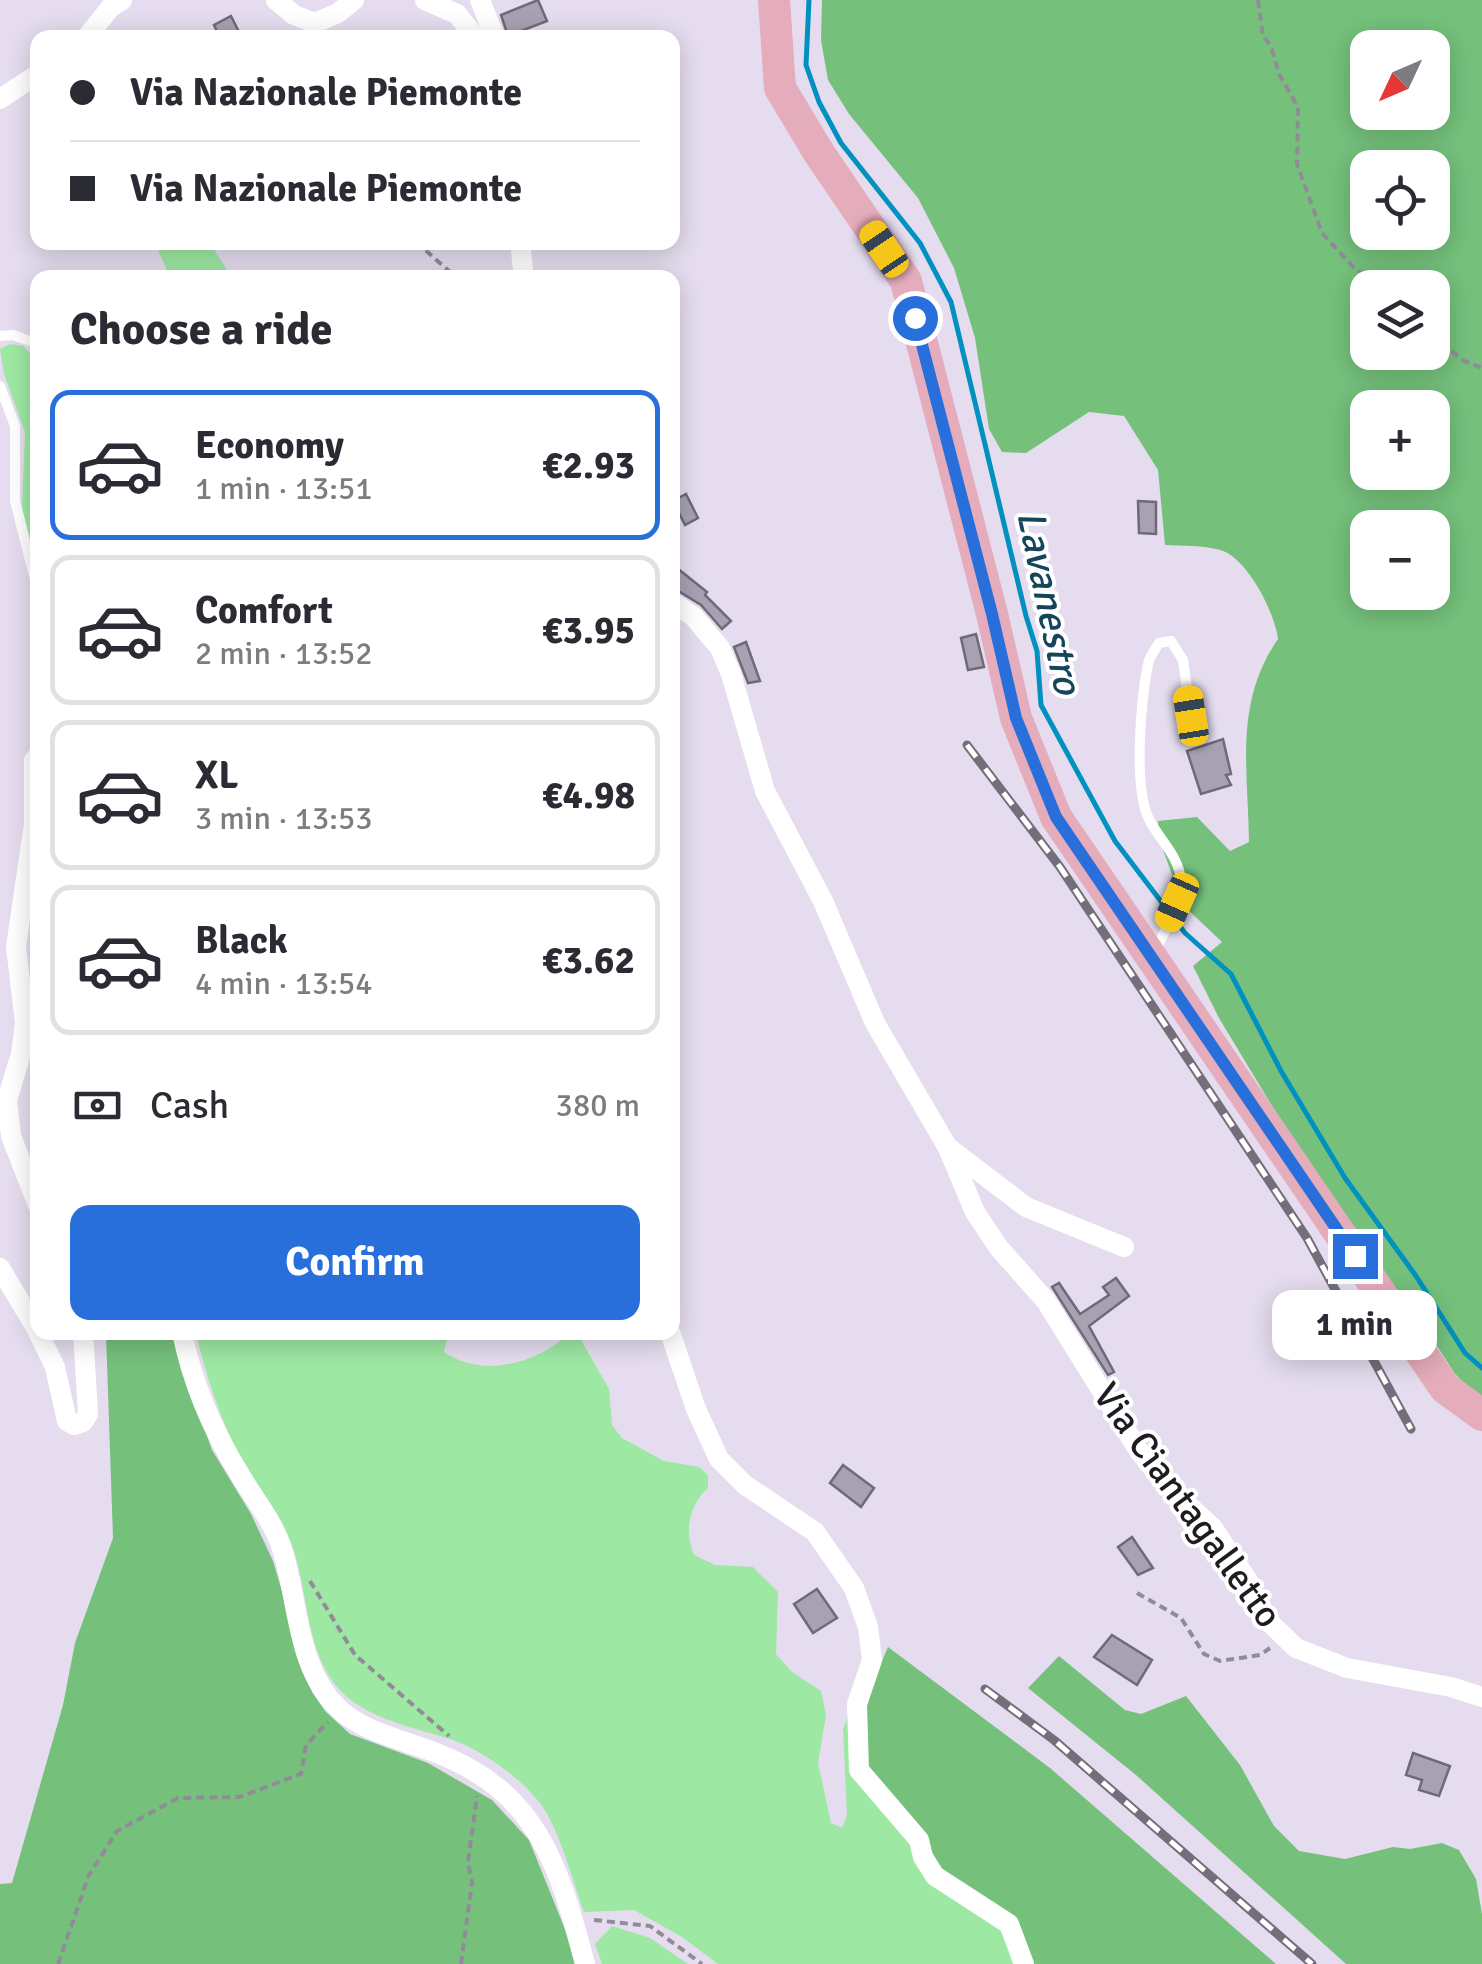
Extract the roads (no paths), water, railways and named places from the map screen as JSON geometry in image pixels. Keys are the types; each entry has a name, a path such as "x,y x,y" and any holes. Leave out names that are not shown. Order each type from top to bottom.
{"main road":[{"path":"774,0 780,88 906,281 1016,718 1056,817 1156,951 1446,1388 1482,1415"}],"street":[{"path":"92,30 122,0"},
{"path":"276,0 315,23 338,13 354,0"},
{"path":"425,0 457,14 470,30"},
{"path":"480,0 492,30"},
{"path":"0,99 30,79"},
{"name":"Via Ciantagalletto","path":"680,607 693,616 720,648 764,792 823,901 875,1023 948,1148 975,1212 1046,1301 1139,1451 1167,1486 1213,1528 1248,1581 1268,1621 1296,1648 1347,1668 1451,1686 1482,1697"},
{"path":"30,851 16,947 25,1022 21,1054 7,1100 11,1136 30,1185"},
{"name":"Via Ciantagalletto","path":"948,1148 1026,1208 1124,1246"},
{"path":"0,1268 30,1319"},
{"path":"42,1340 55,1366 67,1421 74,1425 83,1422 88,1414 83,1340"},
{"path":"184,1340 200,1392 225,1451 281,1544 296,1620 321,1690 340,1712 361,1724 457,1760 520,1805 551,1856 585,1964"},
{"path":"673,1340 696,1410 719,1459 745,1486 815,1532 854,1588 868,1627 872,1660 857,1704 859,1770 919,1840 935,1876 1009,1924 1024,1964"}],"lane":[{"path":"0,336 13,335 30,341"},
{"path":"0,386 15,426 15,501 30,560"},
{"path":"1156,951 1180,894 1180,873 1150,822 1140,783 1148,662 1159,643 1171,641 1183,660 1194,738"}],"waterway":[{"name":"Lavanestro","path":"809,0 806,65 819,102 841,143 920,243 951,302 1037,651 1041,705 1115,841 1185,933 1231,974 1281,1071 1345,1178 1416,1276 1465,1353 1482,1368"}],"railway":[{"path":"967,745 1060,867 1307,1238 1411,1429"},
{"path":"985,1689 1054,1740 1312,1964"}]}
